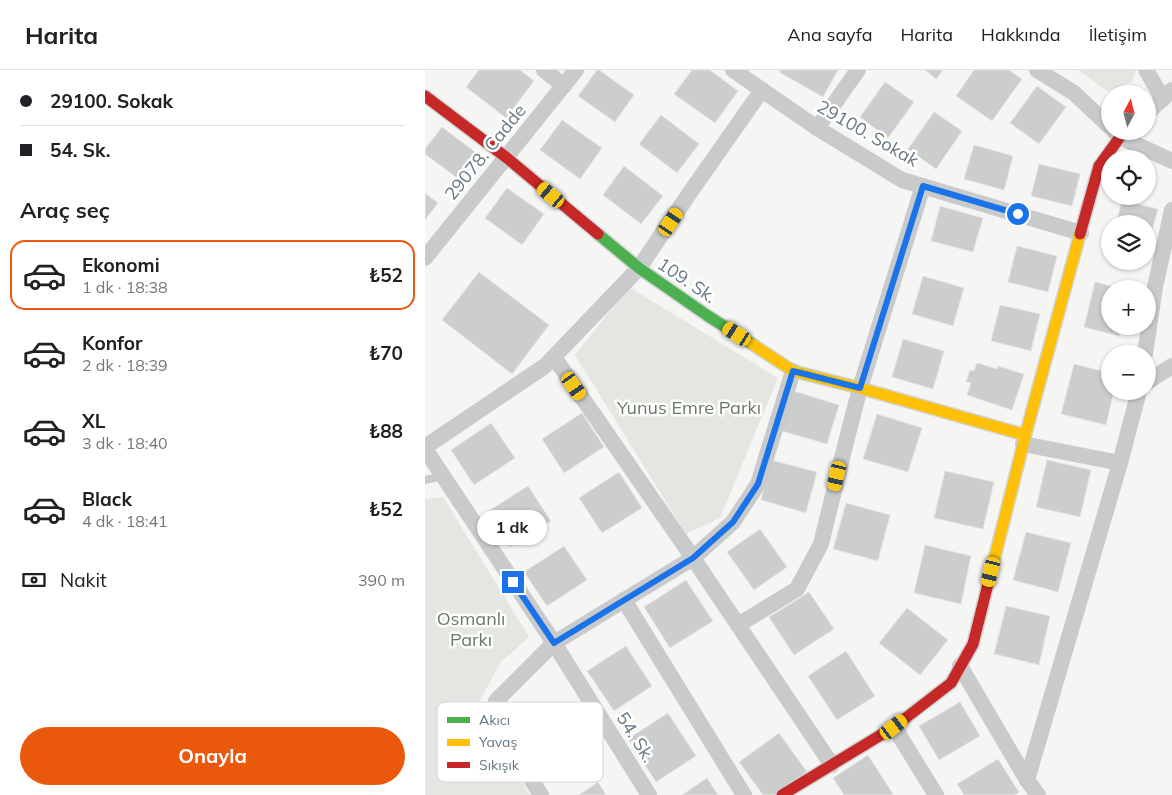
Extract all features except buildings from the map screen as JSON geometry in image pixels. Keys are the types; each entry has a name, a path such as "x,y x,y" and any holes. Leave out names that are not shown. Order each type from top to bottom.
{"street":[{"path":"544,70 564,86"},
{"name":"29078. Cadde","path":"425,258 576,70"},
{"name":"29100. Sokak","path":"733,70 817,128 901,180 1081,233"},
{"path":"817,128 857,70"},
{"path":"1037,70 1074,93 1101,117"},
{"path":"1146,70 1168,95 1156,105"},
{"path":"425,448 545,366 639,268 762,90"},
{"name":"109. Sk.","path":"425,96 507,158 639,268 708,316 793,371 860,388 1024,440"},
{"path":"782,795 894,727 951,683 973,644 1024,440 1099,166 1114,140"},
{"path":"1133,140 1172,160"},
{"path":"738,625 797,589 821,544 860,388 923,186"},
{"path":"1146,345 1155,286 1172,210"},
{"path":"554,357 693,558 832,765"},
{"path":"1156,376 1172,366"},
{"path":"496,702 554,643 693,558 733,522 758,484 793,371"},
{"path":"1027,780 1137,400"},
{"path":"1024,440 1120,462"},
{"name":"54. Sk.","path":"425,448 591,702"},
{"path":"624,600 744,795"},
{"path":"961,666 1027,780 1038,795"},
{"name":"54. Sk.","path":"603,721 649,795"},
{"path":"894,727 936,795"},
{"path":"533,782 541,795"}],"lane":[{"path":"425,480 443,476"}],"green space":[{"path":"1078,70 1136,70 1132,82 1124,85 1101,85 1101,87"},
{"name":"Yunus Emre Parkı","path":"629,287 778,378 720,518 686,534 575,355"},
{"name":"Osmanlı Parkı","path":"443,497 529,637 501,662 479,702 437,702 437,782 522,782 530,795 425,795 425,499"}],"traffic: fast":[{"path":"598,234 639,268 752,344"}],"traffic: slow":[{"path":"991,572 1027,429 1080,234"},
{"path":"752,344 793,371 1025,435"}],"traffic: jam":[{"path":"425,96 507,158 598,234"},
{"path":"1080,234 1099,166 1118,140"},
{"path":"782,795 894,727 951,683 973,644 991,572"}],"route":[{"path":"513,582 554,643 693,558 733,522 758,484 793,371 860,388 923,186 1018,214"}]}
